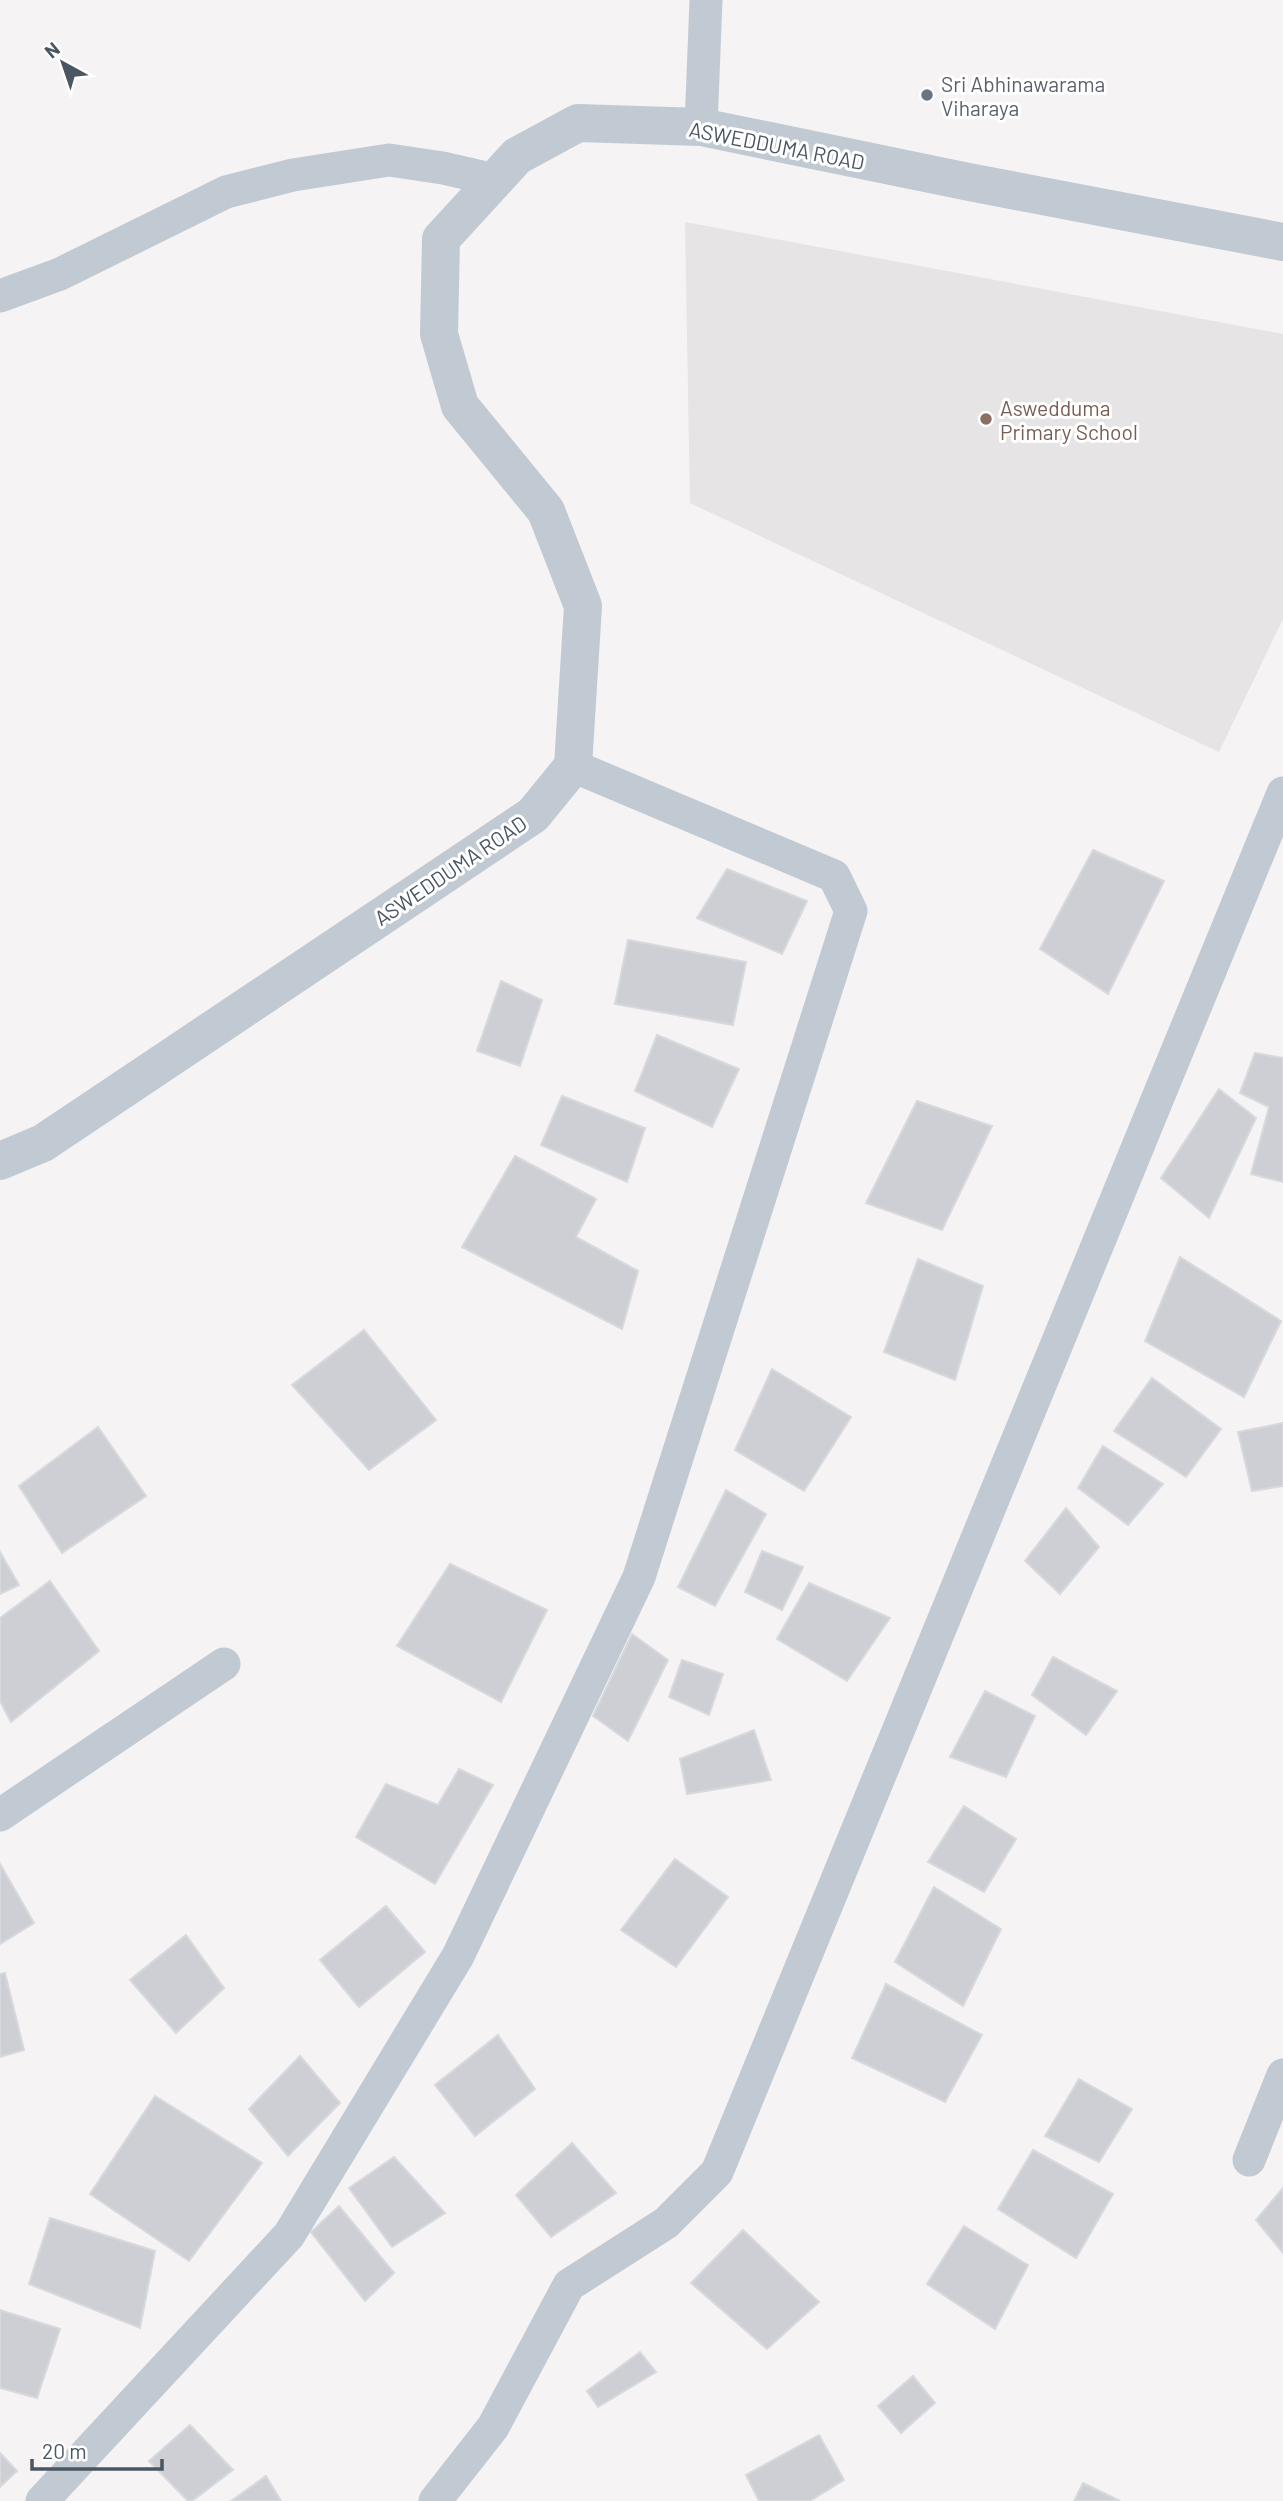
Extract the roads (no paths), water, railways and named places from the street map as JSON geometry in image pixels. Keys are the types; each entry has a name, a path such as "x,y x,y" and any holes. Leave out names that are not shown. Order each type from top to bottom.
{"street":[{"path":"701,127 706,0"},
{"name":"ASWEDDUMA ROAD","path":"0,1161 43,1143 533,815 573,766 583,606 546,511 460,407 439,334 441,239 517,156 578,123 701,127 1283,242"},
{"path":"0,296 60,274 226,192 293,175 389,160 443,168 495,180"},
{"path":"42,2501 289,2235 458,1956 639,1577 851,911 834,876 573,766"},
{"path":"435,2501 494,2427 569,2285 666,2222 717,2172 1283,793"},
{"path":"0,1815 224,1664"},
{"path":"1249,2160 1283,2075"}],"place":[{"name":"Sri Abhinawarama Viharaya","path":"927,95"},
{"name":"Aswedduma Primary School","path":"986,419"}]}
